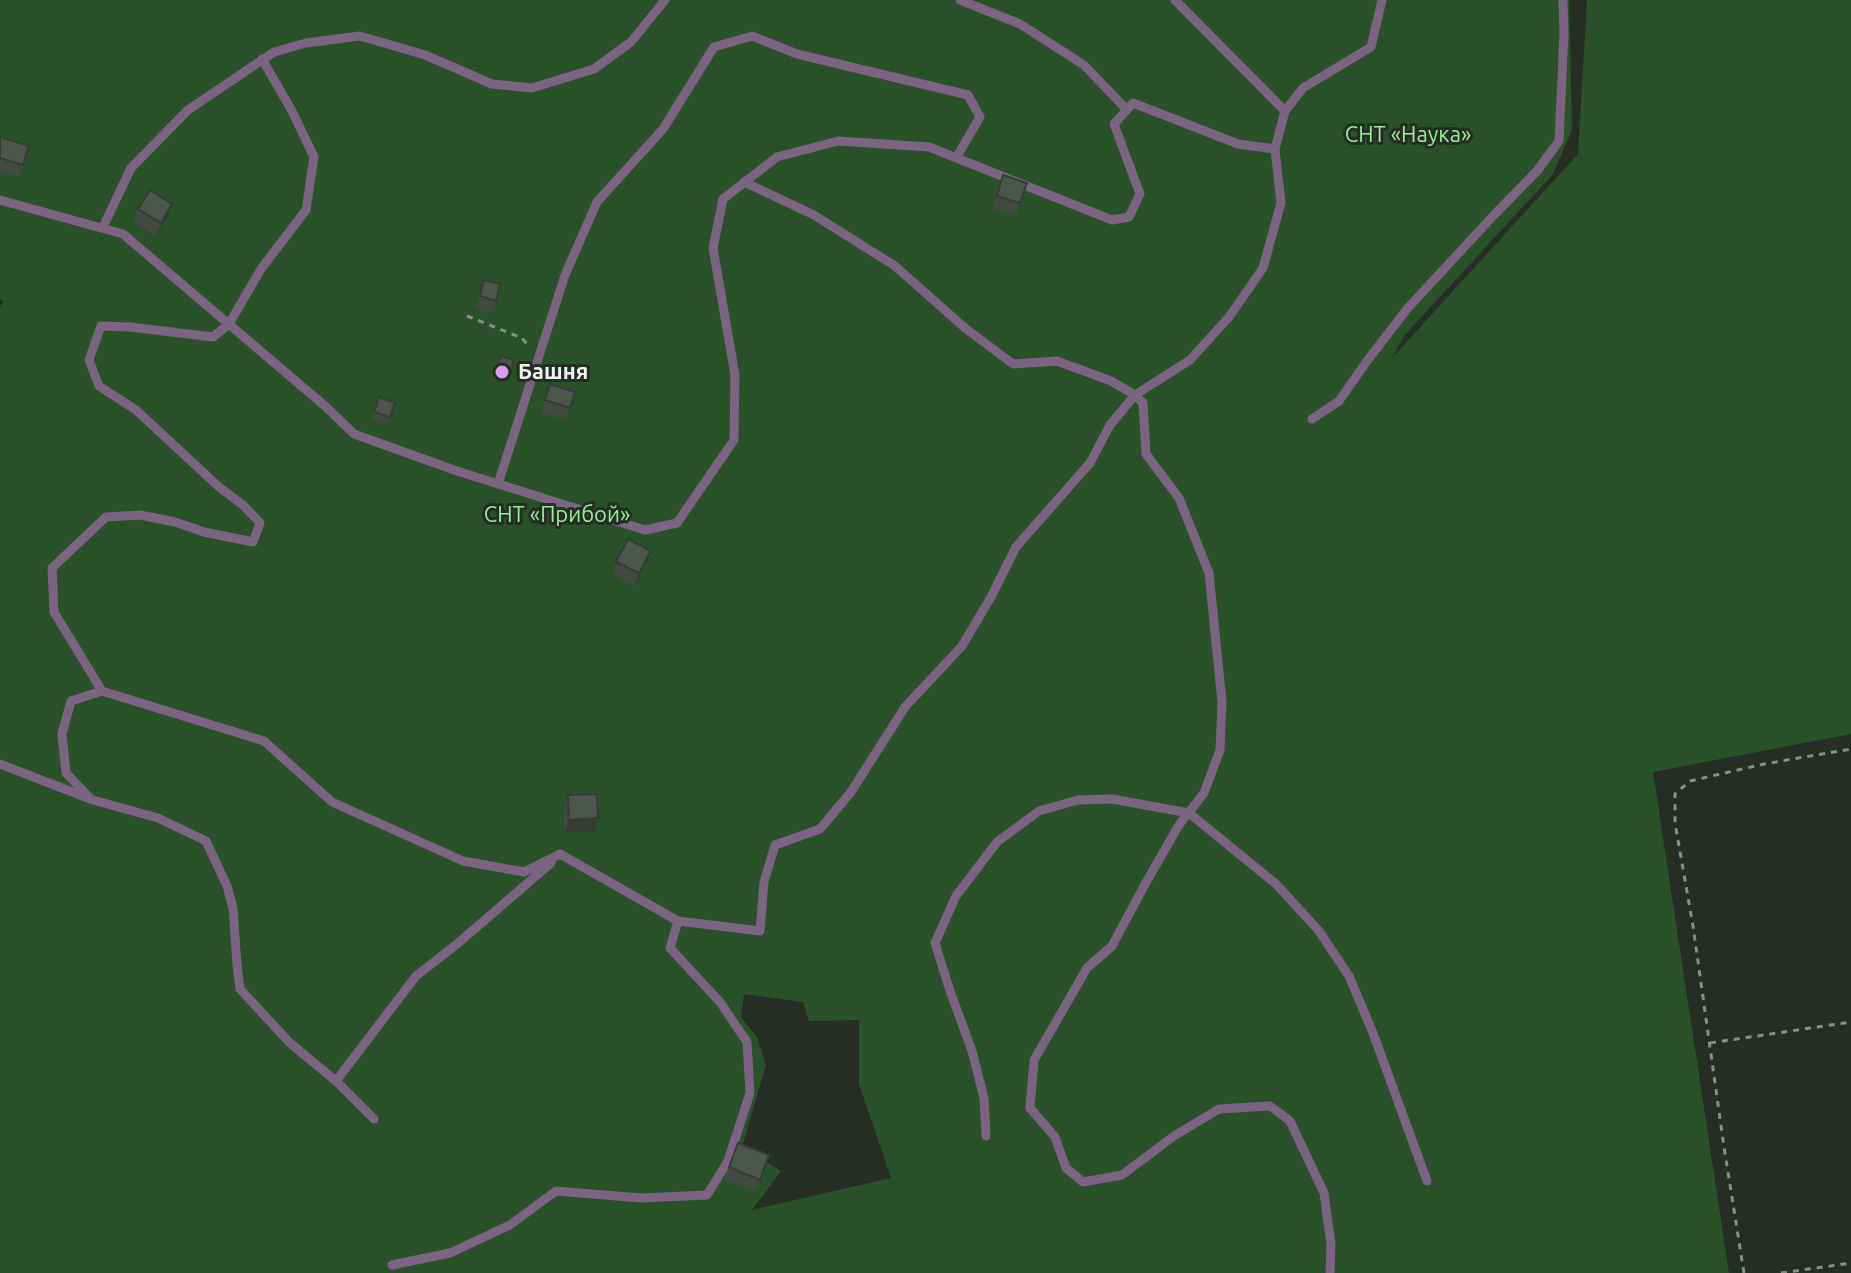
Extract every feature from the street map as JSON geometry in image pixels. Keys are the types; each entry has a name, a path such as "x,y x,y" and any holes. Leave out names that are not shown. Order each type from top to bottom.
{"lane":[{"path":"103,227 131,168 188,110 274,52 306,43 360,36 425,55 492,84 532,88 594,69 631,42 665,0"},
{"path":"960,0 1020,24 1084,65 1127,110"},
{"path":"1175,0 1285,111"},
{"path":"560,854 678,921 760,931 764,882 775,845 820,829 851,792 905,707 962,646 1016,547 1090,463 1110,425 1135,395 1190,360 1229,317 1263,268 1281,203 1275,149 1285,111 1303,88 1371,47 1382,0"},
{"path":"1312,419 1339,401 1407,309 1537,171 1559,141 1563,0"},
{"path":"498,484 565,275 597,202 663,129 714,47 752,36 797,54 968,95 980,117 956,158"},
{"path":"102,691 54,612 52,568 106,517 140,515 253,542 260,523 136,410 99,386 89,360 101,326 213,337 229,324 261,269 306,210 314,157 262,59"},
{"path":"0,200 123,234 354,434 645,530 677,523 734,440 735,375 713,248 723,199 777,157 838,141 929,147 1112,220 1129,217 1140,194 1114,124 1133,103 1238,144 1275,149"},
{"path":"744,182 814,215 895,266 965,328 1013,364 1057,361 1111,381 1143,403 1146,454 1179,498 1209,573 1222,702 1220,750 1204,793 1179,825 1112,946 1087,968 1034,1060 1030,1108 1055,1137 1066,1168 1083,1182 1122,1175 1174,1136 1219,1109 1270,1106 1290,1121 1324,1193 1331,1244 1330,1273"},
{"path":"93,800 66,773 62,734 71,701 102,691 264,741 332,802 463,861 524,872 560,854"},
{"path":"0,764 93,800 158,818 206,841 227,886 233,908 240,989 290,1043 336,1081 374,1119"},
{"path":"986,1136 984,1098 972,1051 935,943 956,896 997,842 1039,811 1078,800 1112,799 1189,813 1276,884 1319,931 1349,976 1427,1181"},
{"path":"336,1081 416,976 504,905 560,854"},
{"path":"392,1265 450,1253 510,1225 556,1191 641,1198 707,1195 728,1161 750,1093 747,1042 720,1002 670,948 678,921"}],"path":[{"path":"467,316 522,338 538,359"},
{"path":"1744,1273 1675,823 1675,794 1690,781 1851,749"},
{"path":"1710,1043 1851,1022"},
{"path":"1781,1273 1851,1263"}],"green space":[{"name":"СНТ «Прибой»","path":"0,0 1569,0 1572,130 1553,174 1404,336 1392,358 1578,154 1587,0 1851,0 1851,734 1653,772 1729,1273 0,1273 0,308 3,301 0,299","holes":["744,994 803,1002 809,1021 859,1020 859,1084 891,1178 752,1210 781,1171 742,1147 766,1065 757,1037 741,1017"]}],"building":[{"path":"0,137 29,146 23,165 0,158"},
{"path":"1003,175 1027,183 1020,203 997,196"},
{"path":"150,190 172,204 161,223 138,209"},
{"path":"484,280 500,284 496,301 480,296"},
{"path":"501,356 514,360 509,376 495,371"},
{"path":"550,384 575,392 570,408 545,400"},
{"path":"379,397 395,403 390,417 374,412"},
{"path":"628,539 651,551 639,573 616,562"},
{"path":"597,794 598,818 569,820 568,795"},
{"path":"738,1143 769,1155 760,1180 729,1167"}],"place":[{"name":"Башня","path":"502,372"}],"park label":[{"name":"СНТ «Наука»","path":"1408,135"}]}
